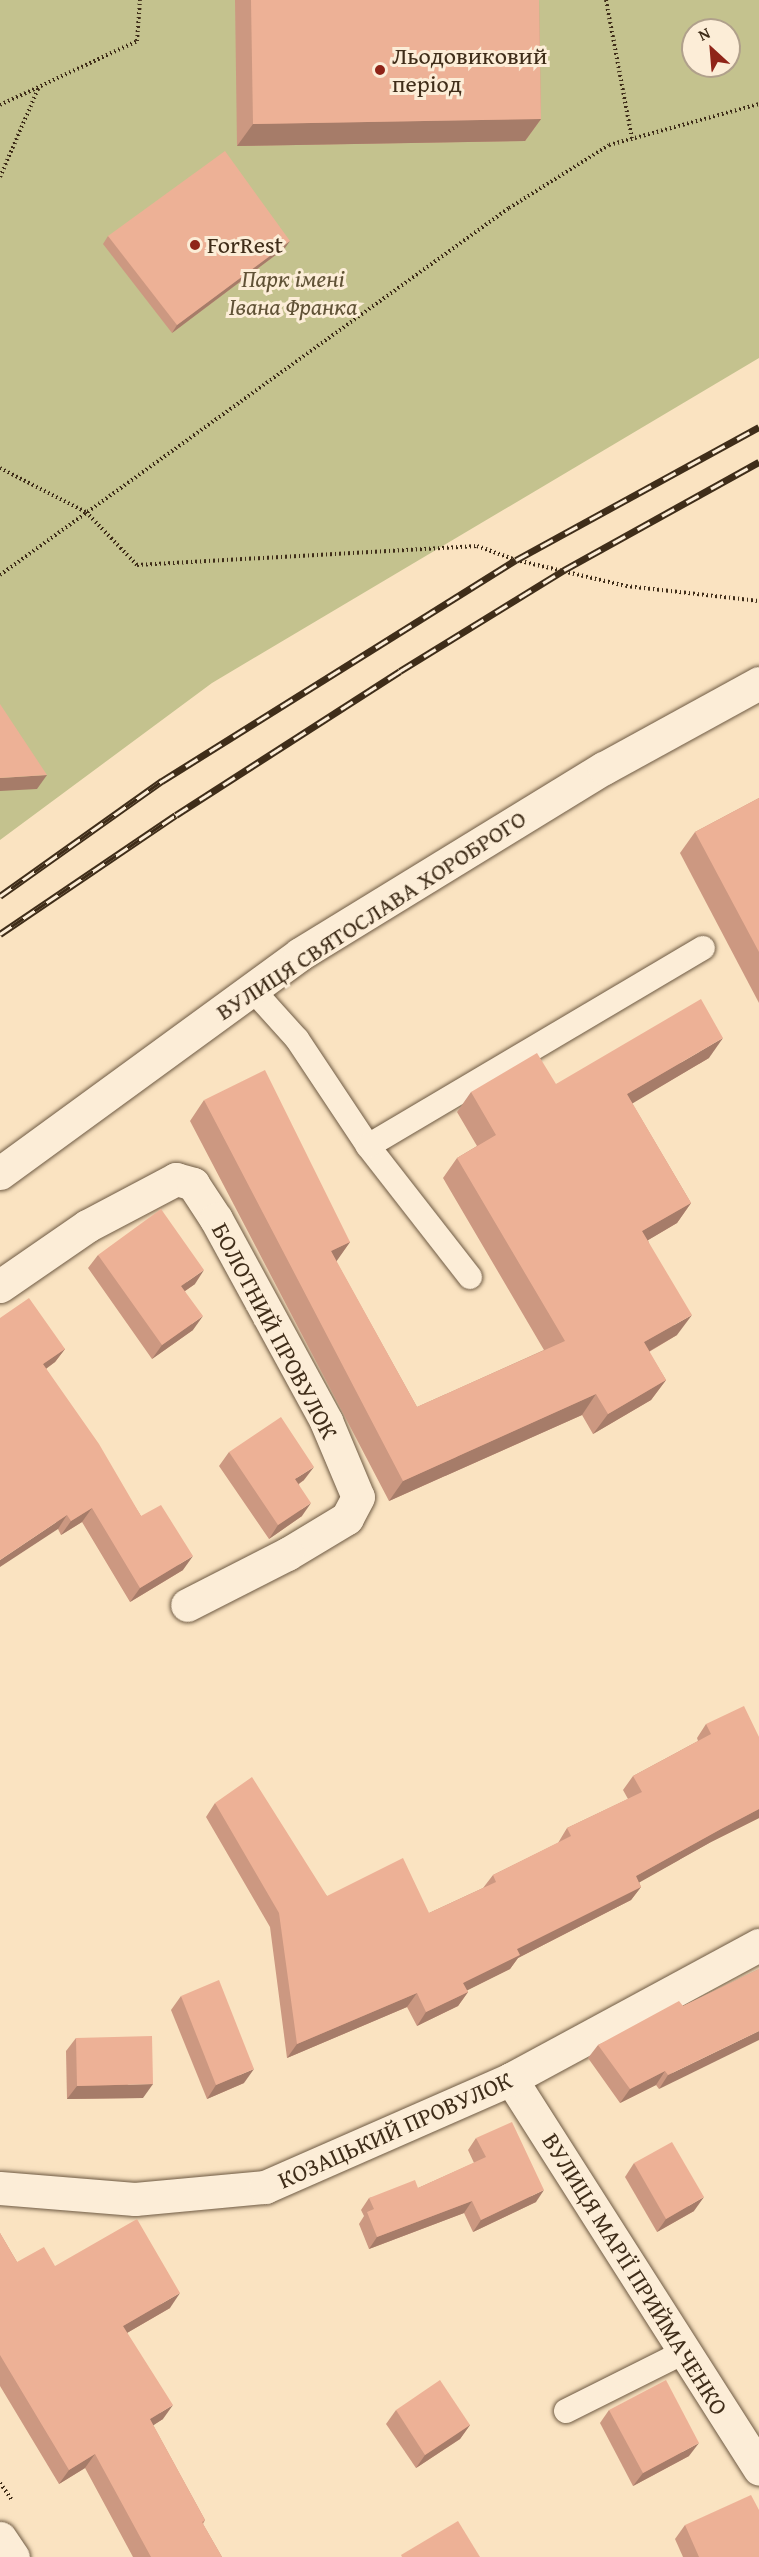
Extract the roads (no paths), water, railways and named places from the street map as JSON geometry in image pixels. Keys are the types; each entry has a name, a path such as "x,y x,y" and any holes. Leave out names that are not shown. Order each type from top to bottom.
{"street":[{"name":"ВУЛИЦЯ СВЯТОСЛАВА ХОРОБРОГО","path":"0,1173 250,988 604,768 759,683"},
{"name":"БОЛОТНИЙ ПРОВУЛОК","path":"0,1286 87,1226 176,1179 193,1184 216,1219 327,1421 358,1497 347,1518 287,1554 187,1605"},
{"name":"КОЗАЦЬКИЙ ПРОВУЛОК","path":"0,2188 135,2199 265,2187 511,2079 759,1945"},
{"name":"ВУЛИЦЯ МАРІЇ ПРИЙМАЧЕНКО","path":"511,2079 759,2469"},
{"path":"0,2538 13,2557"}],"lane":[{"path":"368,1146 703,948"},
{"path":"250,988 297,1039 368,1146 470,1277"},
{"path":"566,2411 684,2352"}],"railway":[{"path":"0,896 162,781 516,560 759,427"},
{"path":"0,934 176,815 400,671 564,570 759,462"}],"place":[{"name":"Льодовиковий період","path":"380,70"},
{"name":"ForRest","path":"195,245"}],"park label":[{"name":"Парк імені Івана Франка","path":"293,293"}]}
